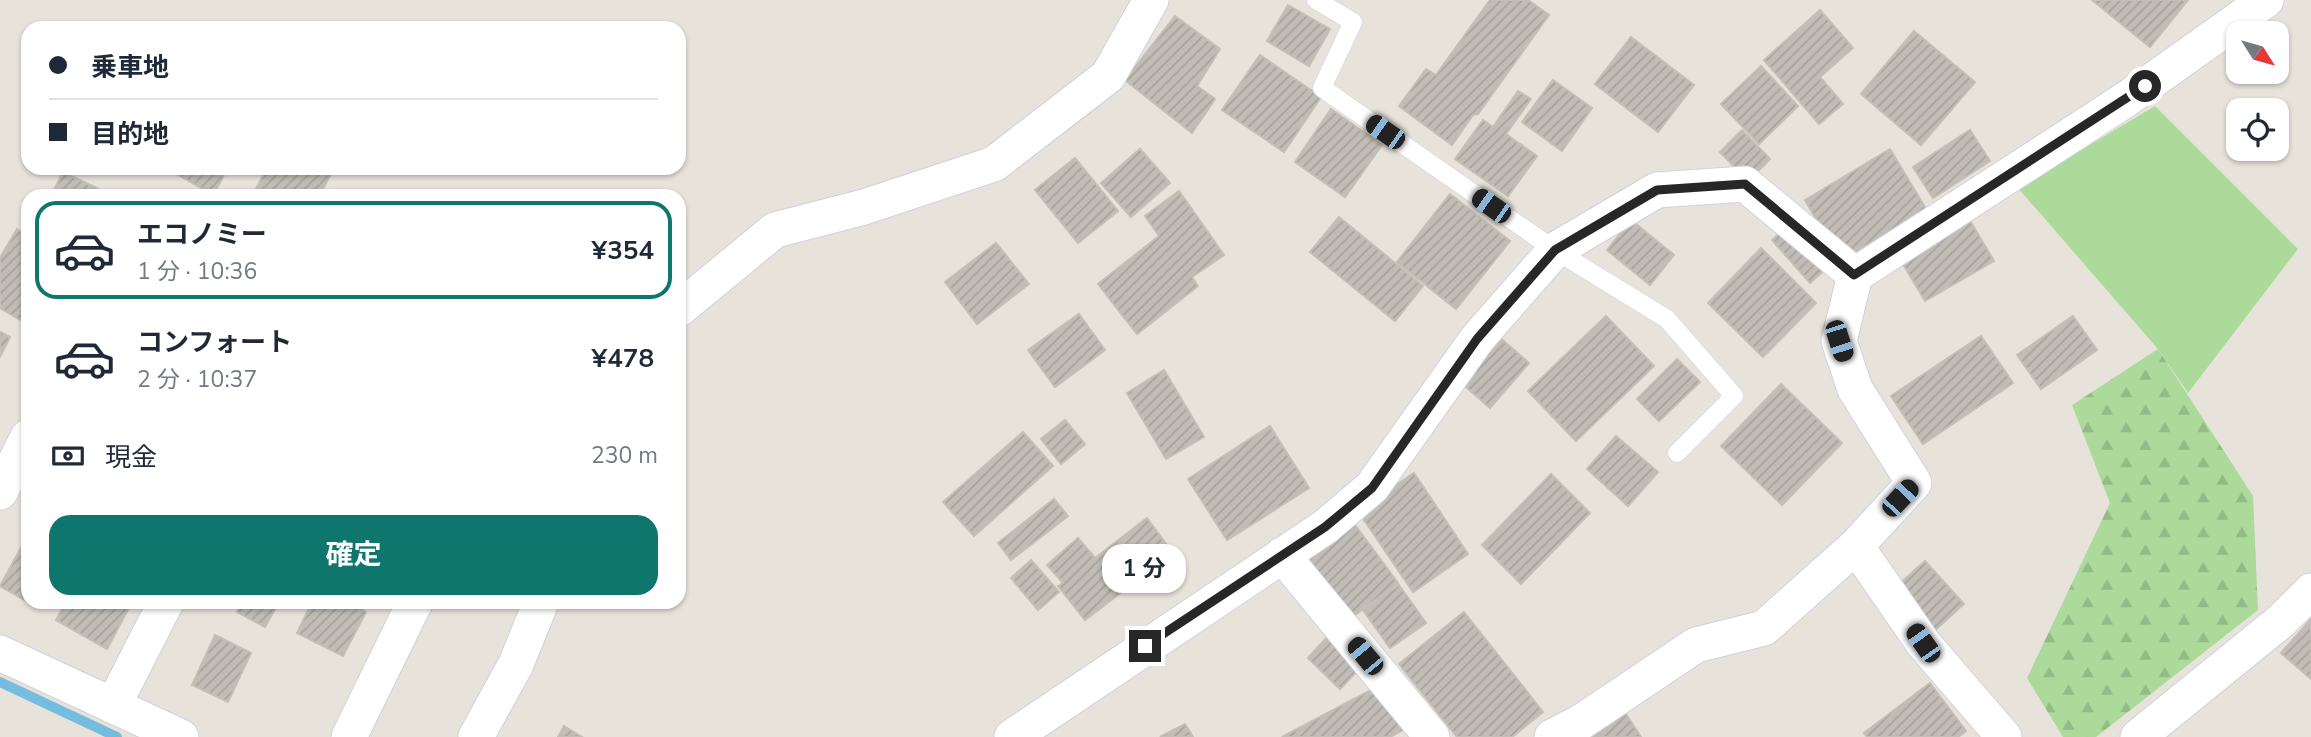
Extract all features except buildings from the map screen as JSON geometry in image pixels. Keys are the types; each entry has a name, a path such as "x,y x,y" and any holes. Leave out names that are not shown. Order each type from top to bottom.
{"street":[{"path":"686,303 775,230 864,207 994,164 1108,76 1151,0"},
{"path":"1552,737 1581,722 1696,645 1764,628 1856,546 1914,482 1855,389 1839,341 1854,275 2124,100 2266,0"},
{"path":"1012,737 1325,527 1372,488 1477,339 1555,250 1657,190 1745,184 1854,275"},
{"path":"0,492 21,451"},
{"path":"1856,546 1923,643 2004,737"},
{"path":"1282,555 1432,737"},
{"path":"2138,737 2281,621 2311,591"},
{"path":"113,706 162,609"},
{"path":"349,737 412,609"},
{"path":"475,737 516,664 538,609"},
{"path":"0,653 181,737"}],"lane":[{"path":"1315,0 1353,22 1322,88 1555,250 1667,319 1734,396 1677,453"}],"green space":[{"path":"2155,106 2298,249 2188,393 2158,349 2018,188"},
{"path":"2158,349 2253,496 2258,610 2096,737 2063,737 2027,678 2110,503 2072,405"}],"waterway":[{"path":"0,682 117,737"}],"route":[{"path":"1145,646 1325,527 1372,488 1425,417 1477,339 1555,250 1657,190 1745,184 1854,275 2145,86"}]}
